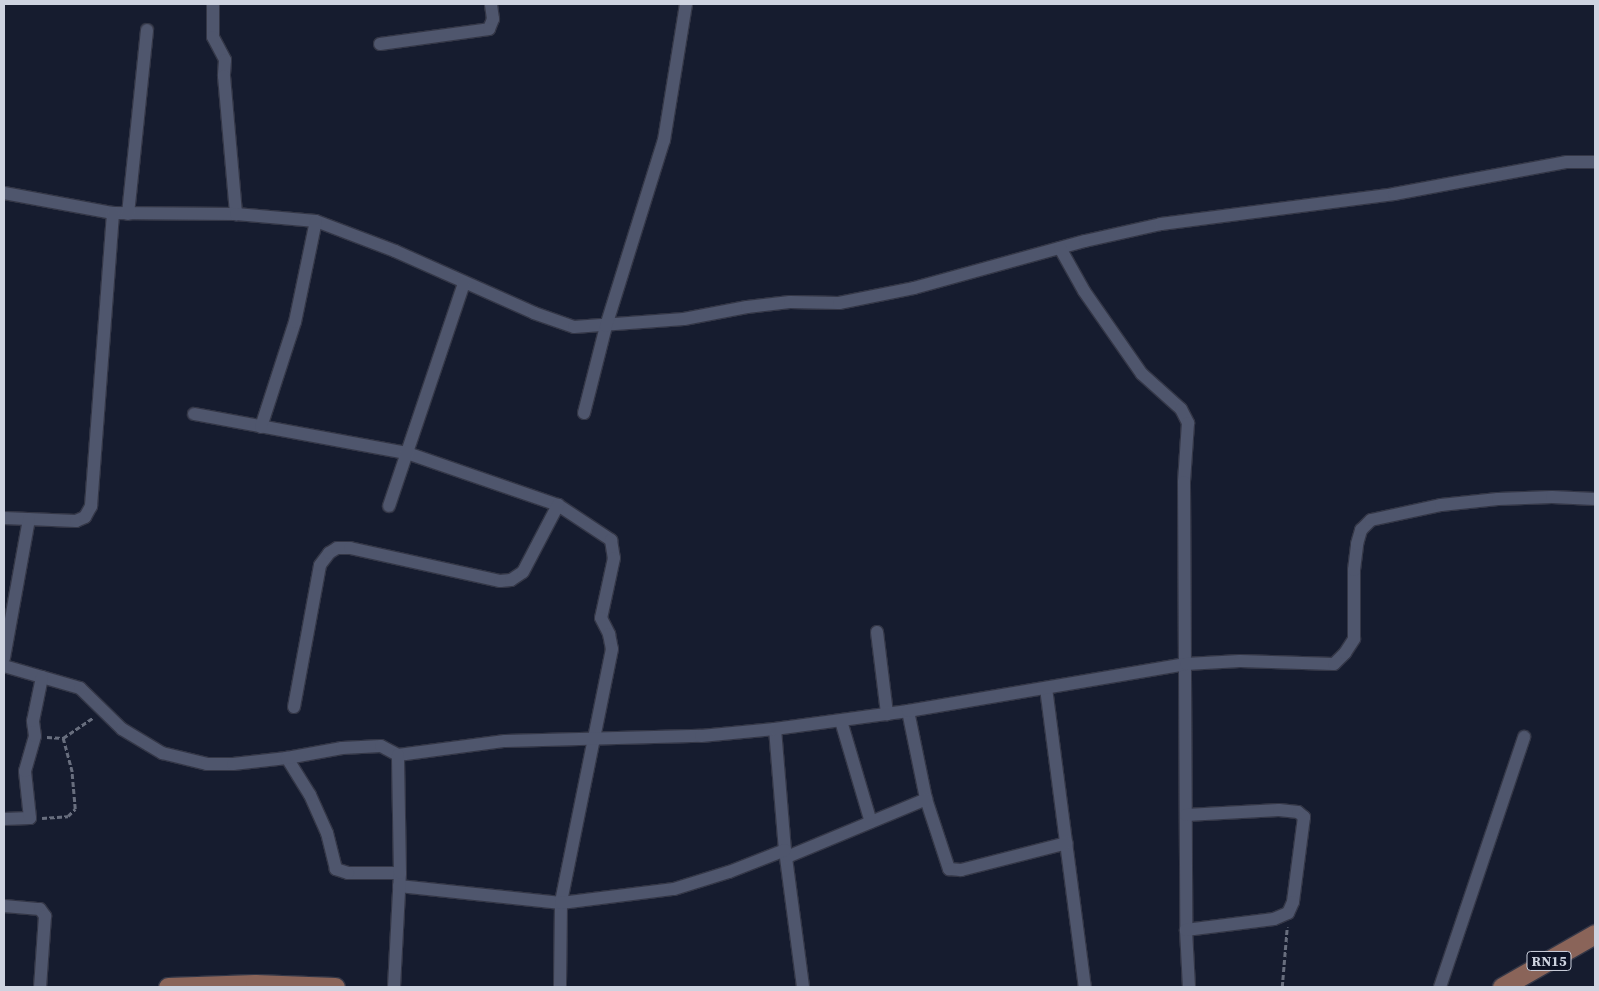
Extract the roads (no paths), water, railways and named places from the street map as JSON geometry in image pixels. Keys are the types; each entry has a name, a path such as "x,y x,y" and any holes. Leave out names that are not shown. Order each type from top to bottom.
{"main road":[{"name":"RN15","path":"1502,987 1595,934"},
{"path":"168,987 255,984 335,987"}],"street":[{"path":"213,4 213,37 225,60 224,76 236,214"},
{"path":"380,44 490,30 493,19 492,4"},
{"path":"584,412 606,326 664,140 686,4"},
{"path":"128,214 147,30"},
{"path":"4,193 113,214 236,214 316,221 395,251 464,283 574,327 684,320 747,306 790,302 839,303 914,288 1060,248 1161,224 1394,194 1567,162 1595,162"},
{"path":"4,518 54,522 76,521 85,517 91,506 113,214"},
{"path":"262,427 295,322 316,221"},
{"path":"1060,248 1084,291 1142,374 1182,409 1188,423 1184,482 1186,930 1189,987"},
{"path":"389,506 464,283"},
{"path":"194,414 407,453 558,505 611,540 614,558 601,618 609,634 612,649 561,903 560,987"},
{"path":"4,666 80,688 122,729 162,753 207,764 233,764 287,758 364,746 381,746 398,755 506,741 701,736 775,729 908,711 1186,664 1240,661 1334,664 1345,654 1354,638 1354,570 1357,544 1361,530 1371,520 1441,505 1498,499 1595,499"},
{"path":"294,707 320,565 328,553 337,548 350,548 500,581 511,580 523,572 558,505"},
{"path":"4,658 9,599 29,519"},
{"path":"877,632 886,714"},
{"path":"4,819 30,818 25,779 26,766 35,736 33,721 42,677"},
{"path":"1046,688 1085,987"},
{"path":"908,711 926,799 949,869 960,870 1067,844"},
{"path":"841,721 871,822"},
{"path":"775,729 786,854 803,987"},
{"path":"1440,987 1524,737"},
{"path":"394,987 400,879 398,755"},
{"path":"287,758 310,795 327,833 336,869 340,872 561,903 674,889 786,854 926,799"},
{"path":"1186,815 1279,810 1302,814 1304,818 1293,902 1288,913 1274,918 1186,930"},
{"path":"4,906 40,908 46,916 40,987"}]}
